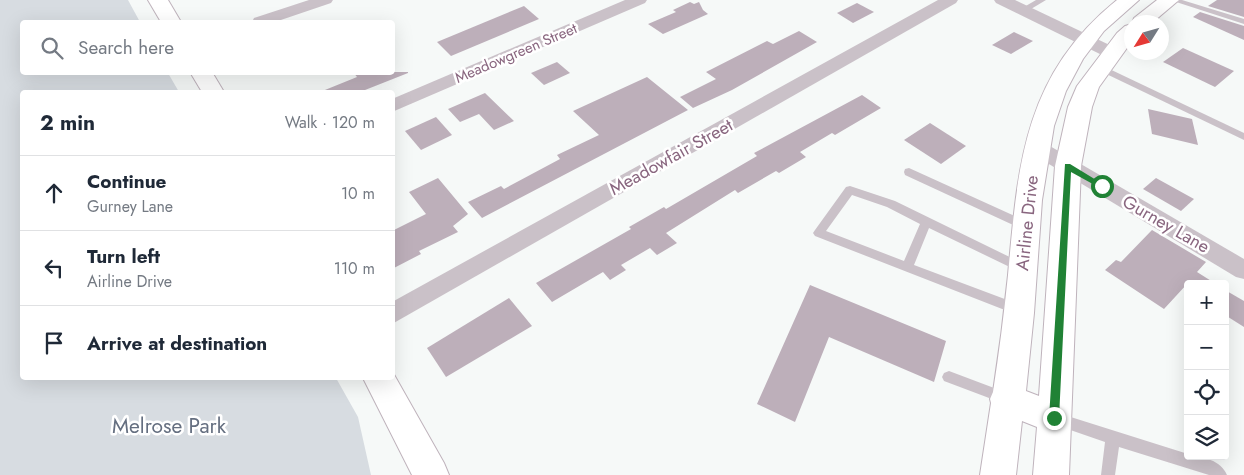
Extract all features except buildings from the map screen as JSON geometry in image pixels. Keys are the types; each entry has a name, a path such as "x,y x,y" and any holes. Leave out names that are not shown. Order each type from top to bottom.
{"main road":[{"path":"158,0 170,20"},
{"name":"Airline Drive","path":"998,475 1006,399 1019,311 1026,226 1036,147 1050,100 1062,75 1098,27 1129,6 1169,0"},
{"name":"Airline Drive","path":"1051,475 1068,166 1080,107 1088,86 1106,60 1124,39"},
{"path":"203,75 213,90"},
{"path":"379,380 431,475"},
{"path":"1006,399 1054,418"}],"street":[{"path":"266,20 325,0"},
{"name":"Meadowgreen Street","path":"395,105 639,0"},
{"name":"Meadowfair Street","path":"395,312 950,0"},
{"path":"1002,0 1086,41 1106,60"},
{"name":"Gurney Lane","path":"1036,147 1244,270"}],"lane":[{"path":"1022,10 1042,0"},
{"path":"1174,0 1244,22"},
{"path":"1106,60 1244,137"},
{"path":"909,172 1026,226"},
{"path":"1019,311 819,233 850,190 890,204 1022,268"},
{"path":"907,267 926,222"},
{"path":"949,377 1006,399"},
{"path":"1054,418 1212,468 1220,475"},
{"path":"1112,474 1113,438"}],"green space":[{"name":"Melrose Park","path":"0,0 128,0 139,20 20,20 20,75 169,75 178,90 20,90 20,380 337,380 358,417 371,475 0,475"}],"route":[{"path":"1054,418 1061,328 1068,166 1102,186"}]}
